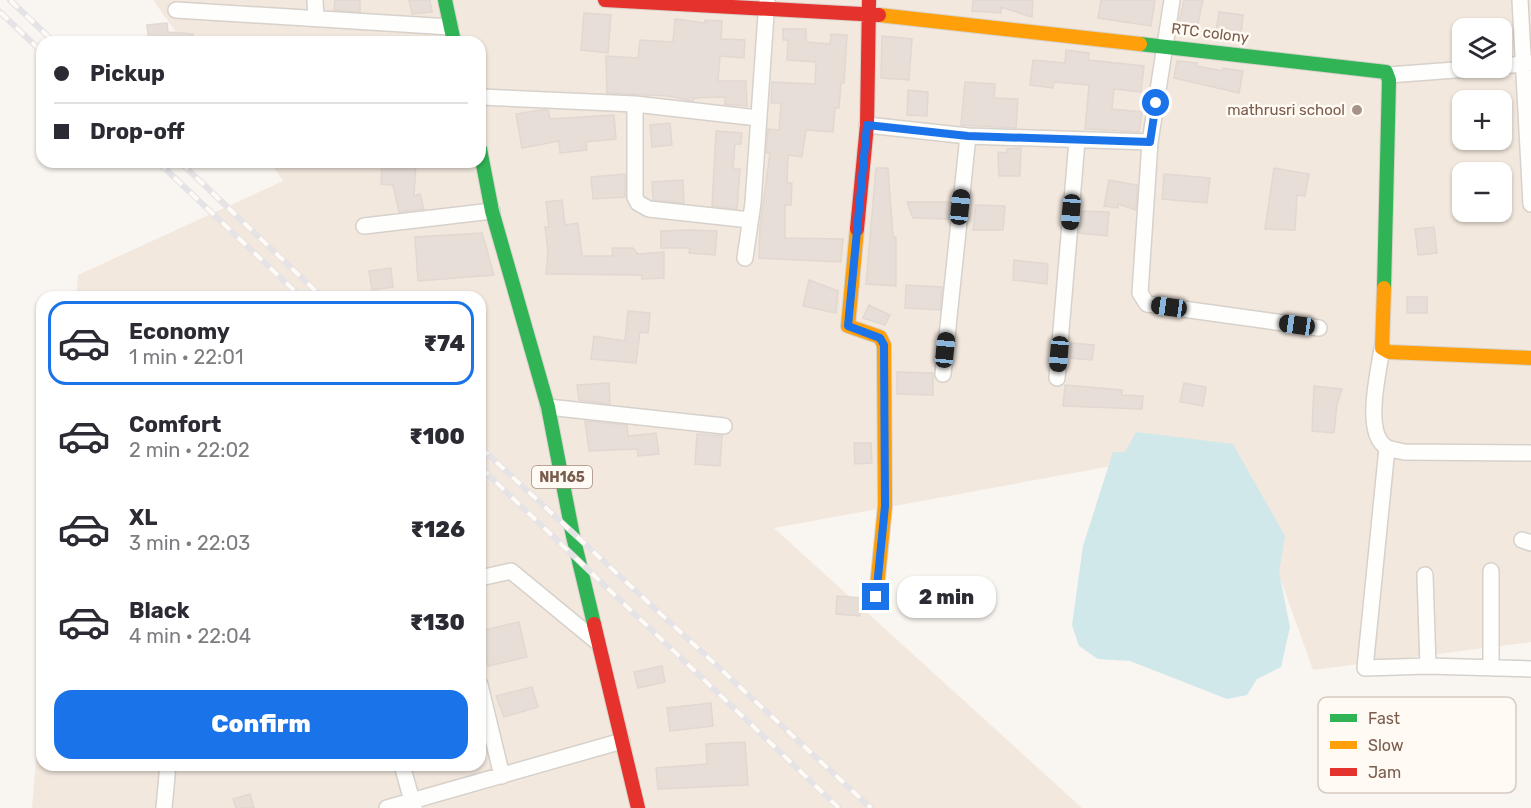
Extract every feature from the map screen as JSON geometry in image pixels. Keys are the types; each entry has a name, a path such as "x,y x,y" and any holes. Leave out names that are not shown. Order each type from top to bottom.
{"main road":[{"path":"445,0 452,35"},
{"name":"RTC colony","path":"604,0 868,7 1383,70 1388,75"},
{"path":"868,7 867,125 848,326 880,338 884,345 885,506 876,597"},
{"path":"1388,75 1382,348 1389,352 1531,358"},
{"name":"NH165","path":"484,168 492,211 548,407 573,536 638,808"}],"street":[{"path":"315,0 316,18"},
{"path":"1172,0 1150,142 1140,293 1143,300 1147,304 1319,328"},
{"path":"1520,0 1526,64 1531,204"},
{"path":"745,258 750,220 766,5"},
{"path":"176,10 316,18 452,35"},
{"path":"1388,75 1452,70"},
{"path":"486,97 635,104 758,118"},
{"path":"635,104 635,197 638,203 649,209 750,220"},
{"path":"867,125 968,136 1150,142"},
{"path":"943,374 968,136"},
{"path":"1056,378 1077,141"},
{"path":"364,226 492,211"},
{"path":"1382,348 1373,415 1380,440 1387,447 1404,452 1531,453"},
{"path":"548,407 724,426"},
{"path":"1387,447 1365,669 1428,666 1531,669"},
{"path":"486,577 511,571 598,643"},
{"path":"1491,571 1491,668"},
{"path":"1425,575 1428,666"},
{"path":"486,710 502,776"},
{"path":"387,808 413,805 622,741"},
{"path":"164,808 167,771"},
{"path":"404,771 413,805"}],"shaded area":[{"path":"153,0 1531,0 1531,642 1313,670 1232,444 774,528 1082,808 32,808 36,760 36,771 486,771 486,291 77,291 78,275 283,181 274,168 486,168 486,36 179,36"}],"water":[{"path":"1136,432 1233,444 1285,536 1279,572 1290,627 1281,667 1257,679 1247,695 1227,699 1130,661 1098,659 1079,646 1072,625 1083,546 1113,452 1125,452"}],"building":[{"path":"335,0 360,0 360,12 334,10"},
{"path":"409,0 430,0 432,12 412,14"},
{"path":"973,0 1033,0 1032,17 1001,7 1001,13 972,11"},
{"path":"1101,0 1155,0 1151,26 1098,18"},
{"path":"1184,0 1203,0 1197,29 1178,26"},
{"path":"1219,12 1243,15 1241,34 1216,31"},
{"path":"584,13 611,15 608,53 581,50"},
{"path":"675,19 705,23 705,20 722,21 721,39 745,40 744,58 720,56 718,81 746,81 747,106 725,104 725,97 694,98 693,101 668,96 607,93 606,56 638,58 640,40 673,42"},
{"path":"167,23 168,32 193,34 193,36 148,36 147,25"},
{"path":"783,29 806,29 806,42 830,44 831,34 847,35 844,83 841,83 839,108 835,108 833,132 806,130 802,157 788,155 787,183 792,183 791,205 785,205 785,238 843,239 841,262 759,258 760,226 770,153 766,153 768,129 779,130 781,103 771,103 772,82 815,84 816,62 787,60 788,40 783,40"},
{"path":"882,36 912,39 909,80 881,78"},
{"path":"1066,50 1089,53 1088,60 1144,66 1141,92 1114,89 1112,109 1142,112 1139,132 1085,129 1089,85 1054,82 1053,88 1030,85 1033,60 1065,63"},
{"path":"1177,61 1197,63 1196,66 1222,71 1223,68 1243,71 1239,93 1174,78"},
{"path":"965,82 995,84 994,98 1018,99 1016,128 961,125"},
{"path":"908,90 928,92 927,116 907,115"},
{"path":"548,110 550,119 614,115 616,139 586,142 587,150 560,153 559,141 522,148 516,114"},
{"path":"670,123 672,145 652,147 650,125"},
{"path":"716,131 742,133 741,144 735,144 733,169 740,169 737,209 712,206"},
{"path":"1021,148 1020,176 999,176 998,152 1006,153 1007,149"},
{"path":"382,168 416,168 414,196 420,194 424,209 399,212 393,185 381,184"},
{"path":"876,168 888,168 893,237 896,237 896,286 866,284"},
{"path":"1274,168 1309,174 1305,196 1297,195 1295,230 1265,229"},
{"path":"625,174 625,197 593,199 591,177"},
{"path":"1164,174 1210,178 1207,203 1162,199"},
{"path":"683,180 684,203 653,200 652,182"},
{"path":"1109,180 1137,185 1136,210 1118,204 1118,208 1104,206"},
{"path":"562,200 565,225 578,223 582,256 613,256 612,248 633,248 638,254 664,252 664,278 642,279 642,275 546,274 548,251 545,227 549,227 546,202"},
{"path":"907,202 951,202 950,219 913,218"},
{"path":"976,205 1005,206 1003,230 973,230"},
{"path":"1081,211 1109,212 1107,236 1079,233"},
{"path":"1434,227 1437,253 1418,255 1415,229"},
{"path":"661,231 717,231 715,255 689,253 690,248 661,248"},
{"path":"482,233 494,275 418,281 415,237"},
{"path":"1014,260 1048,264 1047,284 1013,280"},
{"path":"391,268 393,287 372,290 369,271"},
{"path":"809,280 838,291 836,313 803,306"},
{"path":"906,285 942,287 940,310 905,308"},
{"path":"1407,297 1427,297 1427,313 1407,313"},
{"path":"869,305 890,315 885,325 863,318"},
{"path":"628,311 650,313 648,333 640,332 636,363 591,359 594,336 625,341"},
{"path":"1071,343 1094,345 1092,360 1070,358"},
{"path":"897,372 933,373 933,395 897,394"},
{"path":"609,383 610,404 579,400 577,385"},
{"path":"1184,383 1206,387 1203,406 1180,402"},
{"path":"1065,385 1122,390 1122,395 1143,396 1142,409 1063,406"},
{"path":"1314,386 1342,389 1337,404 1334,433 1312,431"},
{"path":"585,421 627,425 628,436 656,433 659,454 638,456 637,449 589,451"},
{"path":"697,434 722,436 720,466 695,464"},
{"path":"854,443 871,443 872,463 855,464"},
{"path":"837,596 861,598 860,616 836,614"},
{"path":"519,622 527,657 488,666 486,630"},
{"path":"662,666 665,682 638,688 634,672"},
{"path":"532,687 538,707 504,717 496,696"},
{"path":"711,703 713,726 670,731 667,708"},
{"path":"745,742 748,785 658,789 656,768 707,764 706,744"},
{"path":"250,794 254,808 236,808 233,799"}],"railway":[{"path":"10,0 48,36"},
{"path":"0,12 36,46"},
{"path":"164,168 295,291"},
{"path":"186,168 316,291"},
{"path":"486,453 871,808"},
{"path":"486,473 839,808"}],"traffic: fast":[{"path":"445,0 453,36"},
{"path":"1140,44 1386,72 1389,80 1384,288"},
{"path":"484,168 492,211 548,407 573,536 594,624"}],"traffic: slow":[{"path":"879,15 1140,44"},
{"path":"857,229 848,326 880,337 884,345 885,506 876,597"},
{"path":"1384,288 1382,348 1389,352 1531,358"}],"traffic: jam":[{"path":"605,0 879,15"},
{"path":"857,229 867,125 869,1"},
{"path":"594,624 638,808"}],"place":[{"name":"mathrusri school","path":"1357,110"}],"route":[{"path":"876,597 885,506 884,345 880,338 848,326 851,314 867,125 968,136 1150,142 1156,103"}]}
